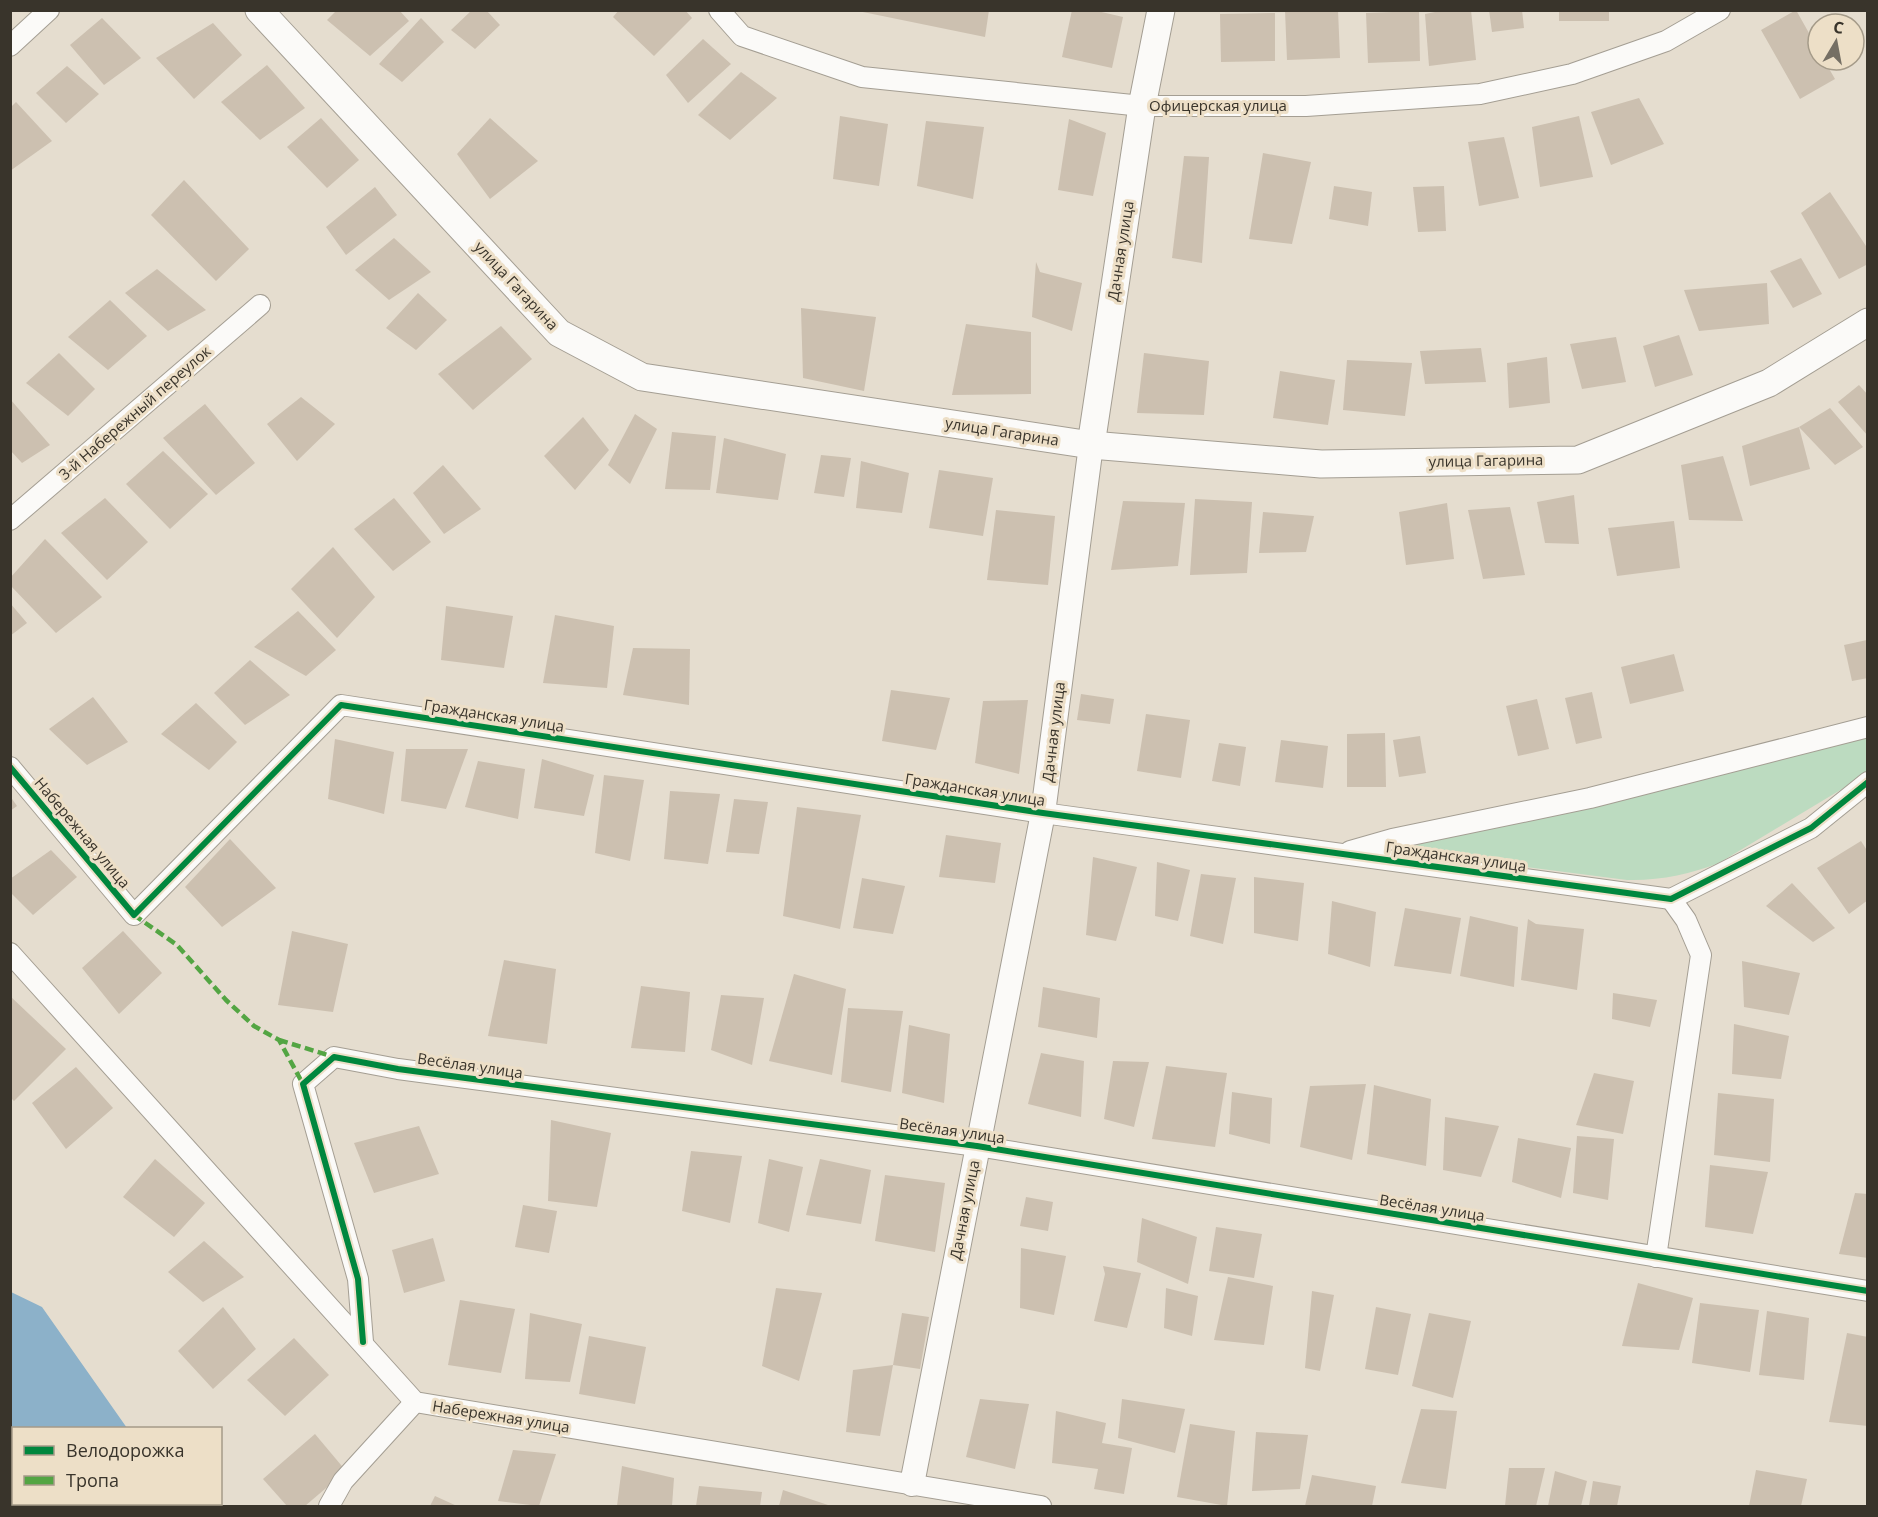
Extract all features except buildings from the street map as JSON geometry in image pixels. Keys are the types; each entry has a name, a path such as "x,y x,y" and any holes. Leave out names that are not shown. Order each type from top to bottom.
{"main road":[{"name":"улица Гагарина","path":"259,10 560,333 642,377 1091,445 1321,464 1578,460 1769,382 1868,322"},
{"name":"Дачная улица","path":"1091,445 1142,106 1161,10"}],"street":[{"path":"10,46 49,10"},
{"name":"Офицерская улица","path":"719,10 742,36 862,78 1142,106 1305,106 1480,94 1593,67 1666,41 1720,10"},
{"name":"3-й Набережный переулок","path":"10,520 260,305"},
{"name":"Дачная улица","path":"912,1484 1043,813 1091,445"},
{"name":"Гражданская улица","path":"134,915 341,705 1043,813 1671,899"},
{"path":"1342,854 1392,839 1590,798 1868,727"},
{"name":"Набережная улица","path":"10,767 134,915"},
{"path":"1656,1257 1701,955 1686,920 1671,899 1811,828 1868,782"},
{"name":"Набережная улица","path":"10,954 415,1402 1041,1506"},
{"name":"Весёлая улица","path":"363,1342 358,1280 303,1084 334,1057 398,1069 977,1146 1868,1291"},
{"path":"329,1506 343,1481 415,1402"}],"green space":[{"path":"1867,734 1867,774 1719,863 1686,873 1663,878 1627,880 1387,849 1399,842 1691,782"}],"water":[{"path":"11,1292 42,1307 126,1427 12,1427 12,1505 181,1506 11,1506"}],"marked path":[{"path":"134,915 177,945 226,1000 254,1026 279,1040 303,1084"},
{"path":"279,1040 334,1057"}],"cycle path":[{"path":"10,767 134,915 341,705 1043,813 1671,899 1811,828 1868,782"},
{"path":"363,1342 358,1279 303,1084 334,1057 398,1069 977,1146 1868,1291"}]}
